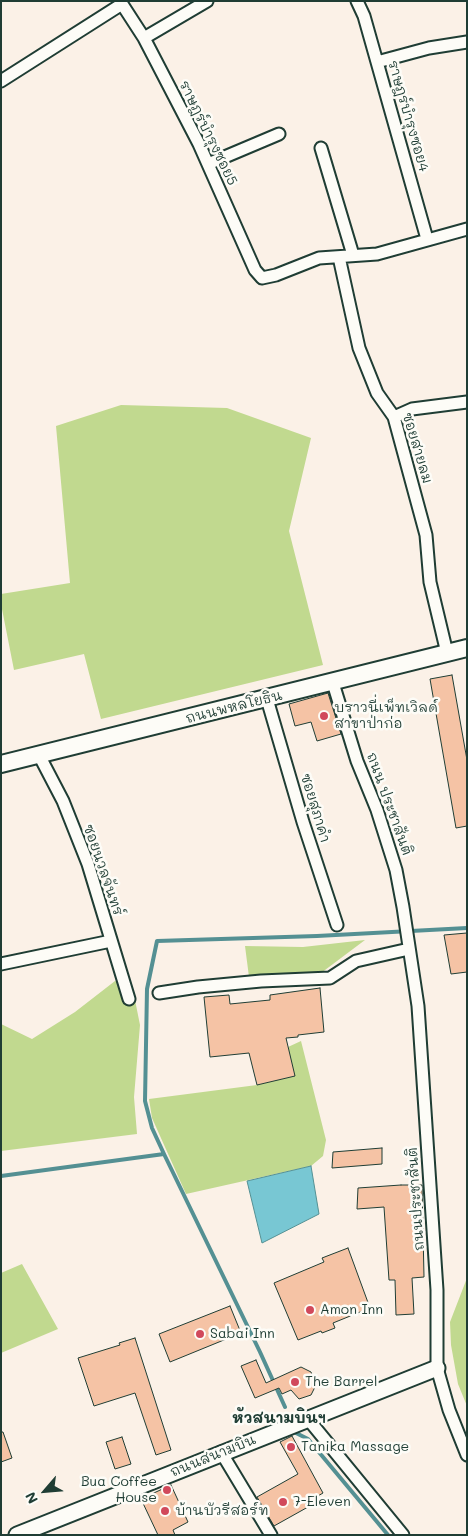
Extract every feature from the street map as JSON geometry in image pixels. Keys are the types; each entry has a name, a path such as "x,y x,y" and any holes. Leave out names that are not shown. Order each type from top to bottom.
{"main road":[{"name":"ถนนพหลโยธิน","path":"1,764 467,648"}],"street":[{"path":"144,38 207,1"},
{"name":"ราษฎร์บำรุงซอย4","path":"357,1 364,16 427,239"},
{"path":"1,81 121,3"},
{"name":"ราษฎร์บำรุงซอย5","path":"121,3 144,38 208,164 254,270 262,278 276,275 319,258 339,257"},
{"path":"377,62 429,48 467,42"},
{"path":"208,164 279,134"},
{"path":"321,148 353,255"},
{"path":"339,257 377,254 467,229"},
{"name":"ซอยสายลม","path":"339,257 359,348 377,392 394,417 426,534 430,582 447,653"},
{"path":"394,417 412,409 467,402"},
{"name":"ถนน ประชาสันติ","path":"333,682 357,760 377,810 393,862 408,937"},
{"name":"ซอยสุภาคำ","path":"267,699 337,925"},
{"name":"ซอยนวลจันทร์","path":"39,755 67,810 88,864 129,998"},
{"path":"159,993 261,981 330,978 356,960 408,937"},
{"name":"ถนนประชาสันติ","path":"408,937 418,1006 434,1233 437,1290 437,1368 449,1410 467,1455"},
{"path":"1,964 111,941"},
{"name":"ถนนสนามบิน","path":"16,1535 221,1452 437,1368"},
{"path":"308,1418 403,1535"},
{"path":"221,1452 271,1535"}],"green space":[{"path":"121,405 227,408 311,438 289,531 323,665 101,719 84,654 14,670 1,604 1,594 70,583 56,426"},
{"path":"365,940 321,973 249,977 245,946 303,947"},
{"path":"115,981 132,985 140,1025 134,1097 137,1134 1,1151 1,1024 32,1039 75,1012"},
{"path":"301,1041 326,1140 323,1156 311,1166 186,1194 152,1118 149,1099 257,1085 294,1076 288,1047"},
{"path":"22,1264 58,1329 1,1353 1,1273"},
{"path":"467,1278 467,1406 458,1384 451,1345 450,1322"}],"water":[{"path":"311,1166 319,1214 262,1243 247,1181"}],"building":[{"path":"452,675 467,760 467,826 456,828 430,679"},
{"name":"บราวนี่เพ็ทเวิลด์ สาขาป่าก่อ","path":"328,693 341,734 317,741 311,722 295,726 289,704"},
{"path":"467,933 467,972 451,974 444,935"},
{"path":"320,988 324,1032 286,1038 295,1076 257,1085 249,1053 210,1057 204,997 229,995 230,1004 270,1000 270,995"},
{"path":"382,1148 382,1164 332,1168 333,1152"},
{"path":"422,1185 424,1277 412,1278 414,1314 396,1315 395,1280 389,1280 384,1207 357,1209 358,1188"},
{"path":"348,1248 370,1308 333,1323 335,1328 298,1340 274,1283 324,1262 322,1258"},
{"name":"Sabai Inn","path":"230,1306 241,1333 170,1362 159,1334"},
{"path":"135,1338 171,1450 156,1455 135,1393 94,1406 78,1358 120,1345 119,1343"},
{"path":"256,1360 266,1383 301,1367 311,1372 316,1385 311,1395 299,1399 291,1390 282,1394 279,1388 255,1398 241,1366"},
{"path":"1,1432 3,1432 12,1458 1,1462"},
{"path":"292,1436 323,1493 306,1503 308,1507 274,1526 257,1497 298,1474 280,1442"},
{"path":"122,1437 131,1464 115,1469 106,1442"},
{"name":"บ้านบัวรีสอร์ท","path":"171,1485 188,1522 173,1530 175,1535 158,1535 141,1499"}],"waterway":[{"path":"164,1154 152,1128 145,1101 147,989 157,941 317,936 467,928"},
{"path":"1,1176 164,1154 285,1407"},
{"path":"295,1429 296,1433 308,1439 388,1535"}],"place":[{"name":"บราวนี่เพ็ทเวิลด์ สาขาป่าก่อ","path":"324,716"},
{"name":"Amon Inn","path":"310,1310"},
{"name":"Sabai Inn","path":"200,1334"},
{"name":"The Barrel","path":"295,1382"},
{"name":"Tanika Massage","path":"291,1447"},
{"name":"Bua Coffee House","path":"167,1490"},
{"name":"7-Eleven","path":"283,1502"},
{"name":"บ้านบัวรีสอร์ท","path":"165,1511"}],"district":[{"name":"หัวสนามบินฯ","path":"279,1418"}]}
